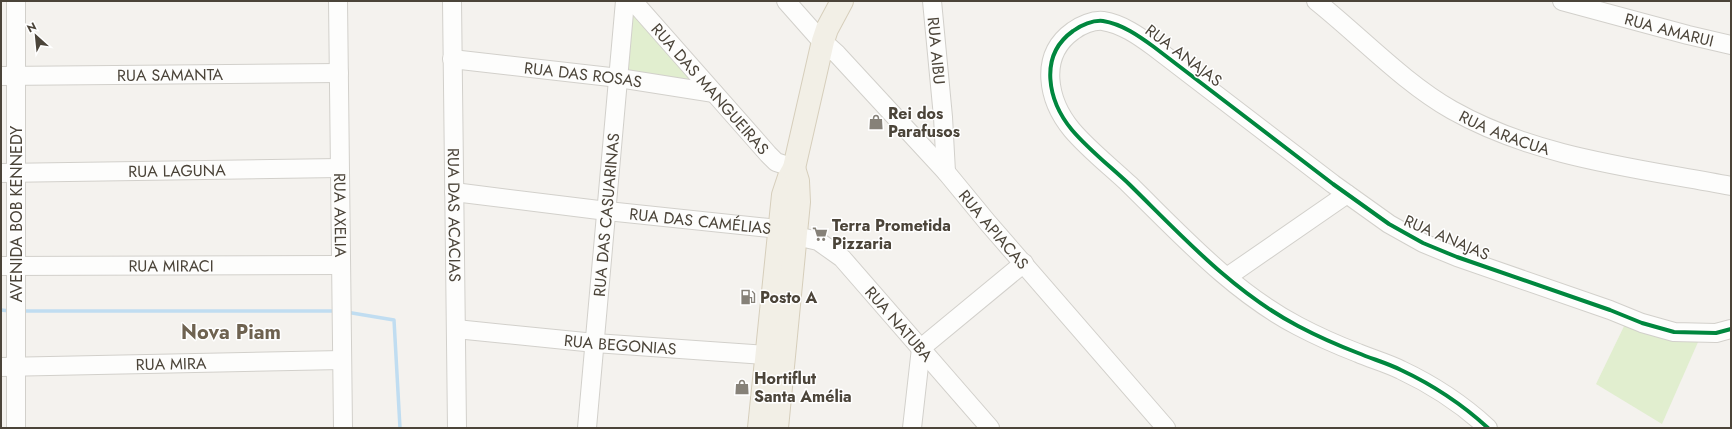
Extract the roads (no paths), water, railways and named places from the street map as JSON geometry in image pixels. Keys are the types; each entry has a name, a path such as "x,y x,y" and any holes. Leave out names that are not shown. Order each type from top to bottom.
{"main road":[{"path":"759,428 775,356 788,232 799,202 798,181 794,168 820,39 842,1"},
{"path":"775,356 777,428"}],"street":[{"name":"AVENIDA BOB KENNEDY","path":"16,1 8,76 9,266 16,298 16,325 9,367 16,428"},
{"name":"RUA AXELIA","path":"338,1 343,428"},
{"name":"RUA DAS ACACIAS","path":"452,1 457,428"},
{"name":"RUA DAS CASUARINAS","path":"587,428 625,1"},
{"name":"RUA DAS MANGUEIRAS","path":"633,1 768,154 776,162 794,168"},
{"name":"RUA APIACAS","path":"786,1 946,172 1166,428"},
{"name":"RUA AIBU","path":"932,1 943,117 946,172"},
{"name":"RUA ARACUA","path":"1316,1 1414,84 1452,110 1480,125 1522,141 1582,159 1731,186"},
{"name":"RUA AMARUI","path":"1562,1 1681,34 1731,45"},
{"name":"RUA ANAJAS","path":"1488,428 1441,391 1399,369 1350,350 1297,325 1257,301 1227,277 1181,236 1087,145 1065,120 1054,98 1051,82 1051,62 1054,52 1060,43 1077,28 1091,22 1103,21 1133,32 1388,224 1423,243 1471,262 1610,310 1642,323 1674,332 1716,333 1731,329"},
{"name":"RUA DAS ROSAS","path":"452,59 619,78 714,93"},
{"name":"RUA SAMANTA","path":"8,76 339,73"},
{"name":"RUA LAGUNA","path":"8,173 339,168"},
{"name":"RUA DAS CAMÉLIAS","path":"454,192 788,232"},
{"path":"1227,277 1347,194"},
{"name":"RUA NATUBA","path":"788,232 818,241 842,258 990,428"},
{"path":"912,428 921,348 1024,263"},
{"name":"RUA MIRACI","path":"9,266 340,265"},
{"name":"RUA BEGONIAS","path":"456,328 595,343 775,356"},
{"name":"RUA MIRA","path":"9,367 342,360"}],"waterway":[{"path":"1,310 10,311"},
{"path":"20,311 336,311"},
{"path":"346,312 394,320 400,428"}],"place":[{"name":"Rei dos Parafusos","path":"876,122"},
{"name":"Terra Prometida Pizzaria","path":"820,234"},
{"name":"Posto A","path":"748,297"},
{"name":"Hortiflut Santa Amélia","path":"742,387"}],"district":[{"name":"Nova Piam","path":"231,332"}]}
